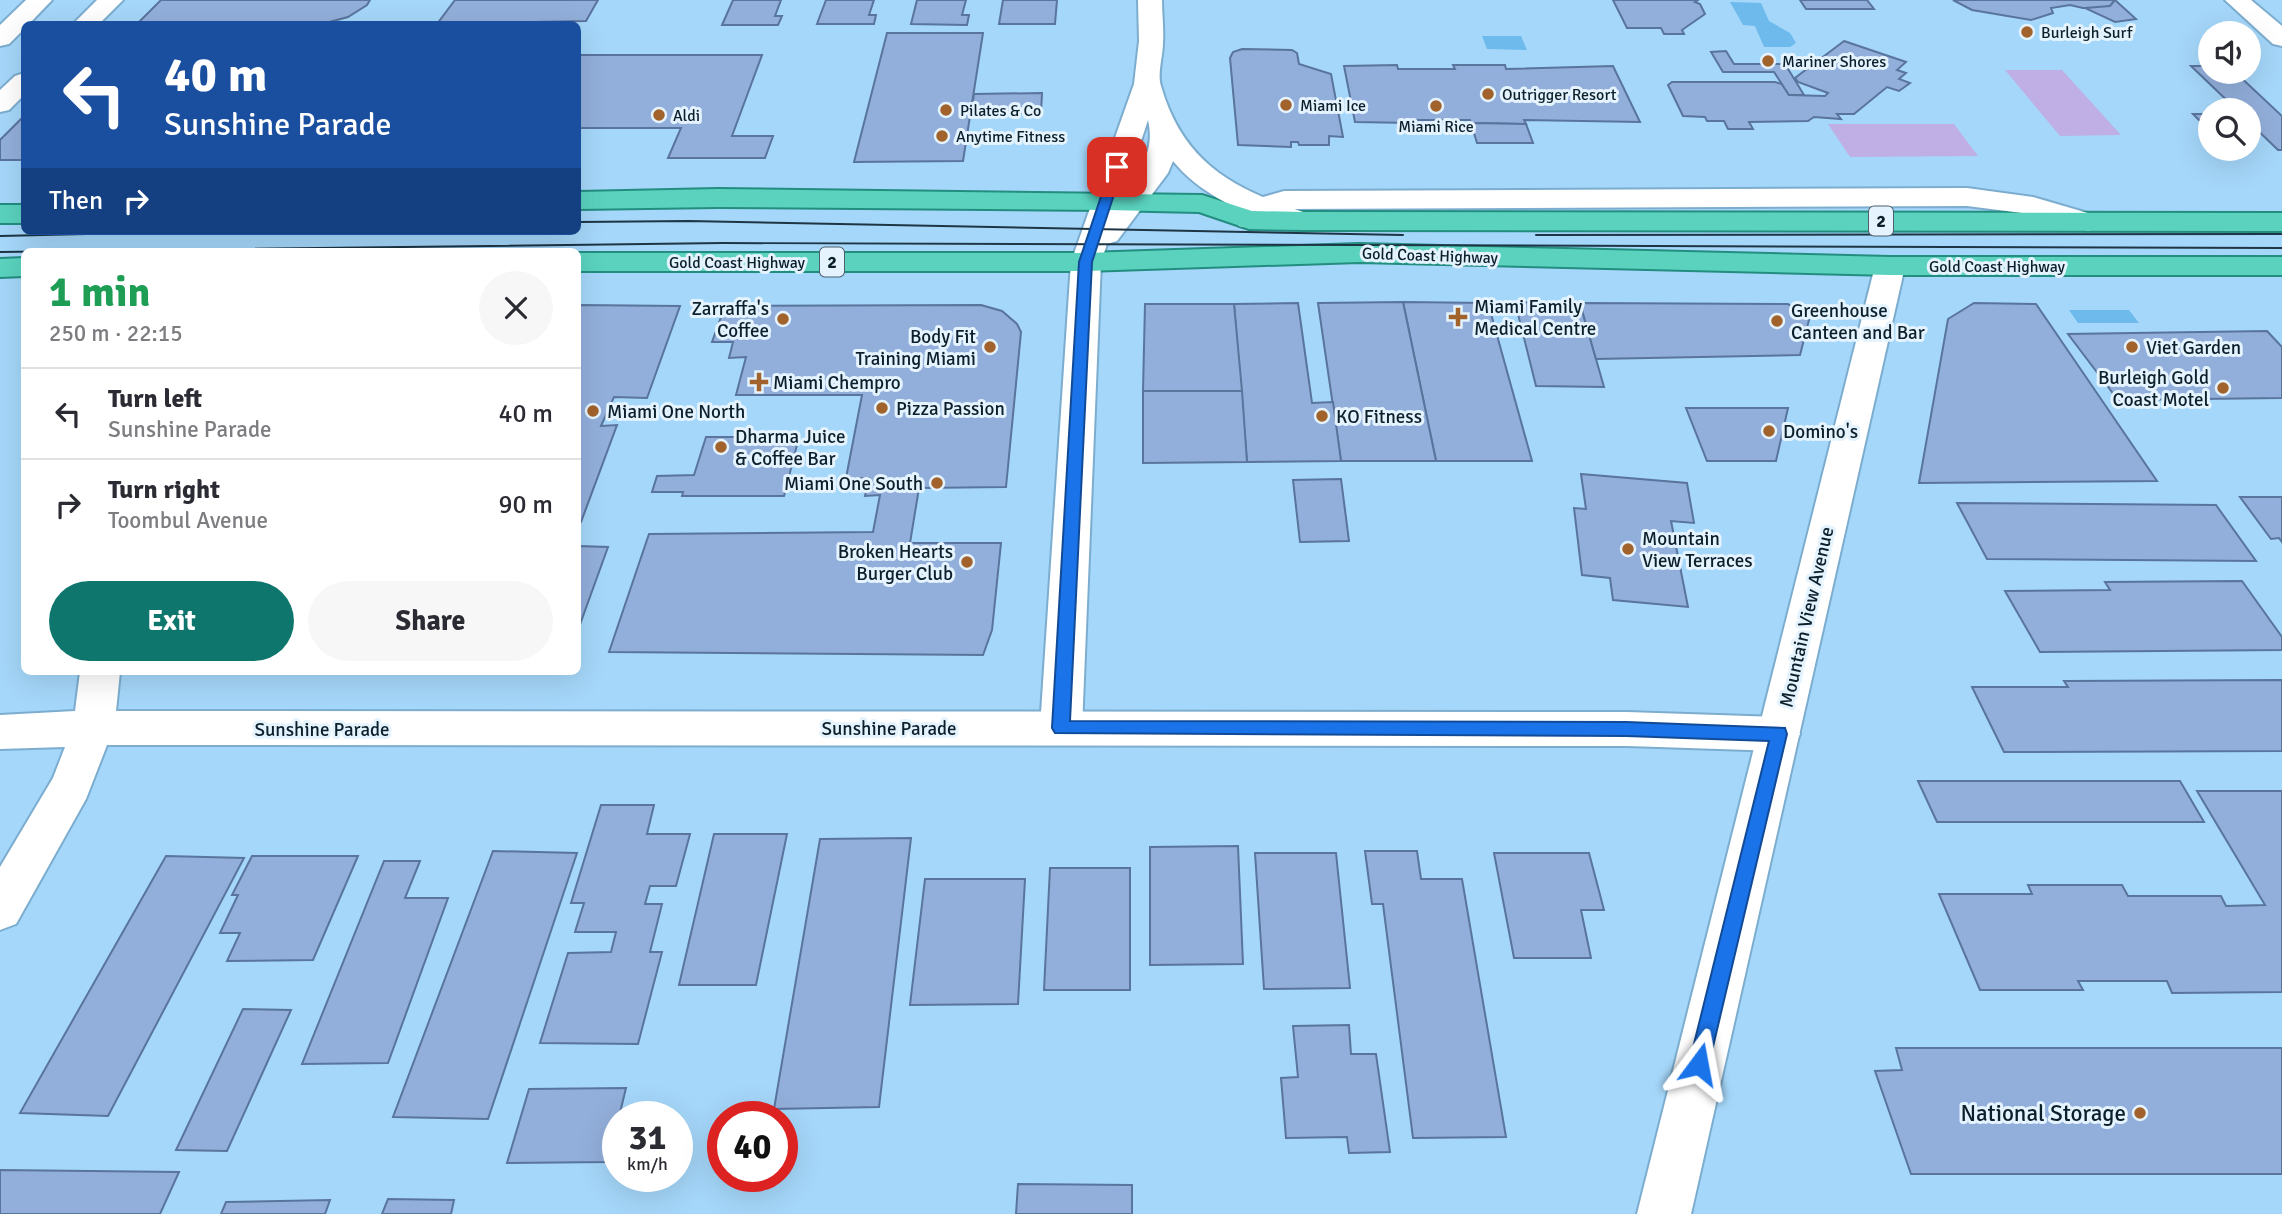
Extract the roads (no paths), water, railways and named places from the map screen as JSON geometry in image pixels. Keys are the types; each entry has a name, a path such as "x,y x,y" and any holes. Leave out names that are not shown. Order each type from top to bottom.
{"highway":[{"name":"Gold Coast Highway","path":"581,201 718,198 1202,204 1349,221 2282,222"},
{"path":"0,214 21,214"},
{"name":"Gold Coast Highway","path":"581,262 1086,262 1359,253 1890,266 2282,266"},
{"path":"0,268 21,267"}],"street":[{"path":"88,21 111,0"},
{"path":"1061,728 1086,262 1119,202 1147,84 1151,41 1150,0"},
{"path":"2237,0 2282,39"},
{"path":"0,40 38,2"},
{"path":"0,104 21,84"},
{"path":"1147,84 1183,159 1198,175 1232,195 1275,212"},
{"path":"1119,202 1158,167 1166,128"},
{"name":"Gold Coast Highway","path":"1275,212 1377,200 1967,197 2033,206 2088,222"},
{"name":"Gold Coast Highway","path":"1349,221 1377,200"},
{"name":"Mountain View Avenue","path":"1664,1214 1890,266"},
{"path":"0,909 71,786 93,728 100,675"},
{"name":"Sunshine Parade","path":"0,732 93,728 1061,728 1626,729 1779,734"}],"water":[{"path":"1730,2 1761,3 1769,21 1790,33 1796,43 1790,47 1764,47 1755,26 1743,25"},
{"path":"1482,36 1521,36 1527,50 1487,49"},
{"path":"2069,310 2129,310 2139,323 2078,323"}],"tram line":[{"path":"581,222 689,221 1403,235"},
{"path":"1536,235 2282,234"},
{"path":"0,236 43,235"},
{"path":"321,248 723,243 2282,248"},
{"path":"0,252 21,252"}],"place":[{"name":"Burleigh Surf","path":"2027,32"},
{"name":"Mariner Shores","path":"1768,61"},
{"name":"Outrigger Resort","path":"1488,94"},
{"name":"Miami Ice","path":"1286,105"},
{"name":"Miami Rice","path":"1436,106"},
{"name":"Pilates & Co","path":"946,110"},
{"name":"Aldi","path":"659,115"},
{"name":"Anytime Fitness","path":"942,136"},
{"name":"Miami Family Medical Centre","path":"1458,317"},
{"name":"Zarraffa's Coffee","path":"783,319"},
{"name":"Greenhouse Canteen and Bar","path":"1777,321"},
{"name":"Body Fit Training Miami","path":"990,347"},
{"name":"Viet Garden","path":"2132,347"},
{"name":"Miami Chempro","path":"759,382"},
{"name":"Burleigh Gold Coast Motel","path":"2223,388"},
{"name":"Pizza Passion","path":"882,408"},
{"name":"Miami One North","path":"593,411"},
{"name":"KO Fitness","path":"1322,416"},
{"name":"Domino's","path":"1769,431"},
{"name":"Dharma Juice & Coffee Bar","path":"721,447"},
{"name":"Miami One South","path":"937,483"},
{"name":"Mountain View Terraces","path":"1628,549"},
{"name":"Broken Hearts Burger Club","path":"967,562"},
{"name":"National Storage","path":"2140,1113"}]}
